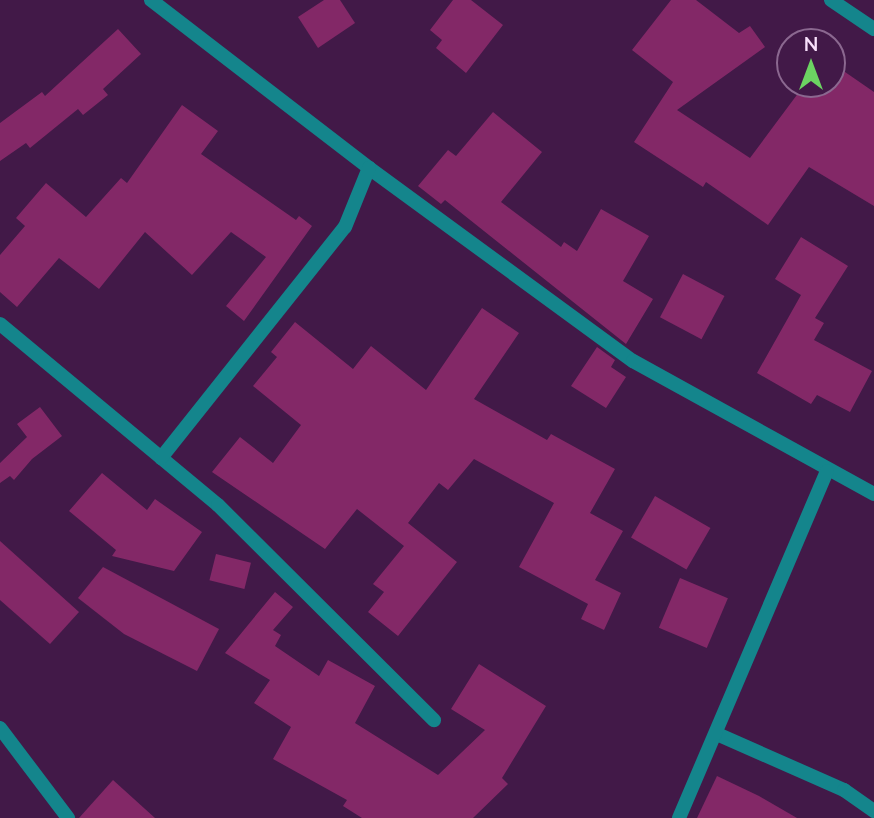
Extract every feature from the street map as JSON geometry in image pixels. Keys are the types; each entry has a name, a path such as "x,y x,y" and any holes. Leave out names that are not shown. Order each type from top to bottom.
{"street":[{"path":"151,0 369,168 633,361 874,495"},
{"path":"831,0 874,29"},
{"path":"161,458 345,227 369,168"},
{"path":"0,324 218,505 434,720"},
{"path":"679,818 827,471"},
{"path":"0,728 68,818"},
{"path":"717,734 844,790 874,811"}],"building":[{"path":"324,0 340,0 355,23 318,48 298,17"},
{"path":"453,0 471,0 503,25 466,73 436,48 442,40 430,30"},
{"path":"671,0 696,0 739,33 750,26 765,47 677,110 750,158 795,98 846,98 846,73 874,92 874,206 809,167 768,225 706,182 703,187 634,142 673,82 632,50"},
{"path":"118,29 141,54 103,89 108,95 83,115 78,109 30,148 26,143 0,161 0,123 42,92 45,96"},
{"path":"182,105 218,131 201,154 296,220 299,216 312,226 244,321 226,306 266,257 231,232 192,275 145,232 99,289 59,258 17,307 0,292 0,255 25,226 16,218 46,183 86,217 121,178 127,183"},
{"path":"493,112 542,152 501,202 561,247 564,242 577,251 601,209 649,236 623,281 653,299 626,344 445,200 441,204 418,186 448,150 456,156"},
{"path":"801,237 848,266 815,318 824,323 814,340 872,371 850,412 817,395 811,404 757,373 801,295 775,279"},
{"path":"683,274 724,296 701,339 660,317"},
{"path":"482,308 519,333 474,399 547,440 551,434 615,469 590,513 623,531 595,580 621,593 604,630 581,619 588,604 519,567 554,503 474,459 448,490 439,483 408,523 457,562 398,636 368,612 384,592 373,584 404,546 357,509 325,549 212,472 240,437 273,463 301,425 253,386 277,357 271,352 295,322 353,369 371,346 426,390"},
{"path":"597,347 615,360 611,367 626,377 606,408 571,386"},
{"path":"40,407 62,436 32,459 14,480 10,476 0,483 0,463 27,437 17,424"},
{"path":"102,473 147,510 155,499 202,532 174,571 112,556 116,550 69,511"},
{"path":"655,496 710,528 686,570 631,538"},
{"path":"0,541 79,612 50,644 0,600"},
{"path":"216,554 251,563 244,589 209,580"},
{"path":"103,567 219,629 197,671 124,634 78,598"},
{"path":"680,578 728,598 707,648 659,628"},
{"path":"275,592 293,607 273,630 281,635 275,646 319,676 328,660 375,686 355,723 438,775 485,730 451,709 479,664 546,706 502,778 508,784 473,818 362,818 343,806 347,800 273,759 291,727 254,703 270,680 225,653"},
{"path":"717,776 759,796 797,818 697,818"},
{"path":"113,780 155,818 79,818"}]}
